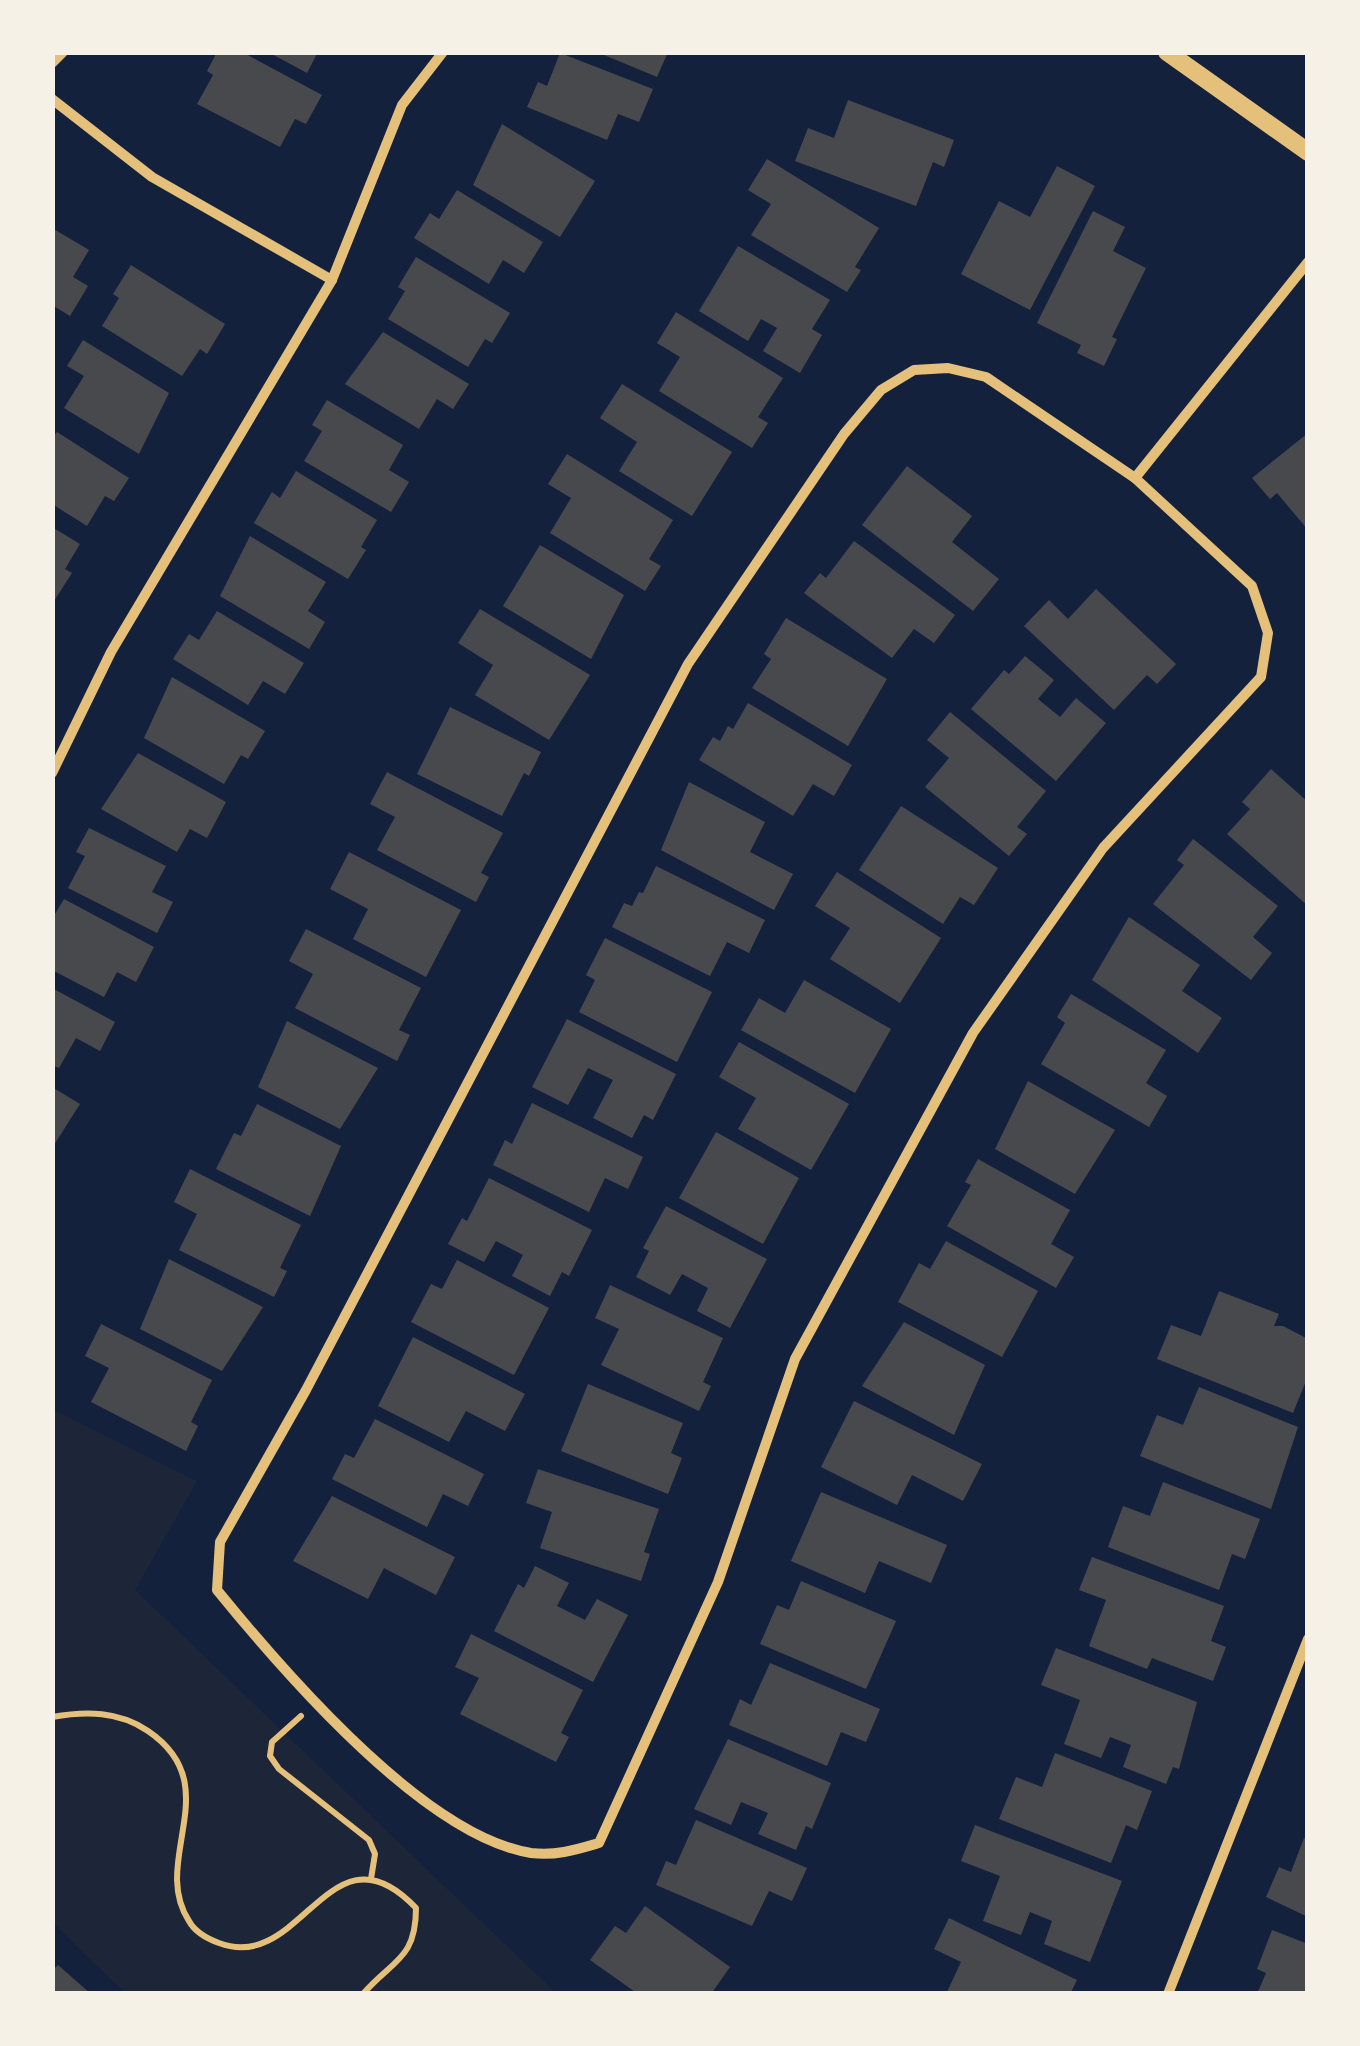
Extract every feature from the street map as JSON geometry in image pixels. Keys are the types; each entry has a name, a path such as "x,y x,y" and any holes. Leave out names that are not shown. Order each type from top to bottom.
{"street":[{"path":"52,63 63,52"},
{"path":"52,773 111,652 332,280 402,105 443,52"},
{"path":"1168,52 1308,152"},
{"path":"52,98 152,178 332,280"},
{"path":"1134,478 1308,262"},
{"path":"948,368 986,377 1134,478 1252,586 1268,633 1262,678 1104,848 973,1033 796,1360 718,1582 599,1843 563,1854 528,1852 469,1830 389,1772 273,1660 217,1590 220,1542 306,1390 688,664 844,434 881,390 914,370 948,368"},
{"path":"1168,1994 1308,1639"}],"path":[{"path":"316,1701 272,1742 270,1756 278,1770 369,1840 375,1854 372,1879"},
{"path":"52,1717 88,1712 117,1716 167,1744 181,1767 189,1813 178,1895 189,1922 206,1938 228,1946 255,1946 276,1939 324,1895 346,1882 372,1879 397,1888 416,1908 416,1928 397,1966 363,1994"}],"shaded area":[{"path":"52,1409 197,1481 135,1590 556,1993 125,1993 53,1923"}],"building":[{"path":"217,52 242,52 322,95 306,124 295,119 280,147 197,104 213,75 207,71"},
{"path":"268,52 318,52 307,73"},
{"path":"597,52 668,52 657,77"},
{"path":"560,53 653,89 639,122 618,114 607,140 527,107 538,82 547,86"},
{"path":"848,100 954,140 944,167 933,162 916,206 795,161 808,128 834,138"},
{"path":"502,124 595,181 560,237 473,185"},
{"path":"767,159 879,228 855,267 861,270 847,292 751,235 771,204 748,190"},
{"path":"1057,166 1095,186 1030,310 961,274 999,201 1030,217"},
{"path":"457,190 543,242 524,273 503,260 489,284 414,238 430,213 439,219"},
{"path":"1093,211 1125,227 1113,251 1146,268 1112,337 1117,339 1104,366 1077,353 1081,345 1037,323"},
{"path":"52,228 89,250 73,277 88,286 70,316 52,305"},
{"path":"738,246 830,300 812,329 822,335 800,373 763,351 777,328 761,319 748,341 699,311"},
{"path":"416,257 510,313 492,343 485,339 468,367 388,319 405,291 398,287"},
{"path":"131,265 225,324 207,354 200,349 182,376 102,326 119,298 113,294"},
{"path":"676,312 783,378 758,417 768,423 752,448 659,391 680,357 657,343"},
{"path":"383,332 469,384 453,409 437,399 419,429 345,384"},
{"path":"83,340 169,393 139,454 64,408 84,376 67,366"},
{"path":"622,384 732,452 692,516 619,471 637,442 600,418"},
{"path":"327,400 403,445 389,470 409,482 391,512 304,461 322,431 312,425"},
{"path":"57,432 129,478 114,501 105,496 87,526 52,504 52,438"},
{"path":"1308,433 1308,530 1277,493 1270,499 1252,478"},
{"path":"567,454 673,520 649,559 661,566 645,591 550,533 571,498 548,484"},
{"path":"907,466 972,516 952,542 999,579 973,611 862,525"},
{"path":"296,471 377,520 361,547 366,550 348,579 254,523 272,492 280,498"},
{"path":"52,527 80,544 65,569 72,573 52,604"},
{"path":"250,536 326,582 308,611 325,622 309,649 220,596"},
{"path":"854,541 955,615 934,643 914,629 892,658 804,593 820,573 826,578"},
{"path":"540,545 624,595 591,659 503,606"},
{"path":"1096,589 1176,664 1157,684 1147,675 1114,710 1024,626 1049,600 1068,619"},
{"path":"480,609 590,675 549,740 475,695 493,665 458,643"},
{"path":"217,611 304,663 285,694 263,681 248,705 173,659 189,634 199,640"},
{"path":"786,618 887,679 848,746 752,688 771,659 764,654"},
{"path":"1025,656 1054,680 1038,699 1060,717 1076,698 1106,723 1056,781 971,709 1004,670 1009,674"},
{"path":"172,677 265,731 248,759 241,755 224,784 144,738"},
{"path":"748,703 852,765 834,796 813,784 793,816 699,760 713,737 720,741 728,726 733,729"},
{"path":"450,707 541,752 529,776 524,773 502,816 417,774"},
{"path":"950,712 1046,791 1017,827 1027,834 1009,856 925,787 949,758 927,740"},
{"path":"138,753 226,802 207,838 190,829 177,852 101,809"},
{"path":"1271,769 1308,802 1308,906 1227,834 1250,809 1242,802"},
{"path":"387,772 503,833 481,873 489,877 476,902 377,850 395,817 370,804"},
{"path":"689,782 765,822 750,852 793,874 774,910 661,850"},
{"path":"901,806 998,868 974,905 960,897 943,924 859,870"},
{"path":"89,828 166,866 152,892 173,902 157,933 68,888 85,856 76,852"},
{"path":"1193,839 1278,906 1253,937 1272,953 1251,980 1153,904 1184,865 1177,860"},
{"path":"349,852 461,910 426,977 353,939 368,909 330,889"},
{"path":"656,866 765,920 749,953 727,942 710,976 612,927 624,903 632,906 639,892 643,893"},
{"path":"837,872 941,938 900,1003 830,959 850,928 815,906"},
{"path":"64,899 154,947 136,982 117,972 104,997 52,970 52,919"},
{"path":"1129,917 1200,965 1182,991 1222,1018 1198,1053 1092,980"},
{"path":"306,929 421,988 399,1030 410,1035 397,1061 295,1008 313,974 289,961"},
{"path":"605,938 712,992 677,1062 579,1012 595,980 586,975"},
{"path":"804,980 891,1029 855,1093 741,1030 759,998 785,1013"},
{"path":"52,988 115,1022 100,1051 76,1038 59,1068 52,1065"},
{"path":"1071,994 1166,1050 1146,1083 1167,1096 1149,1127 1041,1064 1065,1023 1057,1017"},
{"path":"567,1019 676,1074 653,1120 644,1115 632,1138 593,1118 613,1080 588,1068 568,1105 532,1087"},
{"path":"287,1021 378,1068 340,1129 258,1087"},
{"path":"739,1042 849,1104 811,1170 738,1129 756,1098 719,1077"},
{"path":"1028,1081 1115,1130 1075,1194 995,1149"},
{"path":"52,1087 80,1104 52,1148"},
{"path":"532,1103 643,1157 628,1189 605,1178 589,1212 493,1165 505,1140 512,1144"},
{"path":"257,1104 341,1146 310,1216 216,1169 234,1133 241,1136"},
{"path":"716,1132 799,1178 763,1244 679,1198"},
{"path":"978,1159 1070,1210 1051,1244 1074,1257 1056,1288 947,1226 971,1185 965,1182"},
{"path":"190,1169 301,1225 280,1268 287,1271 274,1297 179,1250 197,1214 174,1202"},
{"path":"489,1178 592,1230 569,1276 562,1272 550,1296 512,1276 523,1255 496,1241 484,1262 448,1244 462,1218 467,1221"},
{"path":"666,1206 767,1259 730,1328 697,1311 708,1288 682,1274 670,1295 636,1277 649,1251 643,1248"},
{"path":"946,1241 1038,1291 1002,1357 898,1302 919,1263 930,1269"},
{"path":"169,1259 263,1307 222,1371 140,1329"},
{"path":"457,1260 549,1308 514,1375 411,1322 431,1284 442,1289"},
{"path":"610,1285 723,1338 703,1382 711,1386 699,1411 601,1365 619,1329 595,1318"},
{"path":"1219,1291 1279,1314 1274,1326 1283,1326 1308,1339 1308,1376 1293,1413 1157,1359 1171,1325 1201,1336"},
{"path":"904,1322 985,1365 954,1435 862,1386"},
{"path":"101,1324 212,1380 191,1422 198,1426 186,1451 91,1402 109,1368 85,1356"},
{"path":"413,1337 525,1394 505,1431 466,1411 449,1442 378,1406"},
{"path":"588,1384 683,1423 671,1453 682,1458 668,1494 561,1451"},
{"path":"1199,1387 1298,1427 1271,1509 1140,1456 1157,1415 1183,1425"},
{"path":"854,1401 982,1464 963,1501 912,1475 897,1505 821,1467"},
{"path":"375,1419 484,1474 468,1506 443,1494 427,1527 332,1479 345,1454 354,1458"},
{"path":"538,1469 659,1509 644,1552 650,1554 641,1581 540,1548 552,1512 526,1503"},
{"path":"1163,1482 1260,1519 1245,1559 1232,1554 1219,1590 1108,1547 1123,1506 1150,1516"},
{"path":"821,1492 947,1545 931,1583 879,1561 865,1593 791,1561"},
{"path":"332,1496 455,1557 436,1595 384,1568 368,1599 293,1561"},
{"path":"1092,1557 1224,1606 1211,1641 1226,1647 1213,1681 1152,1658 1147,1669 1089,1646 1106,1600 1079,1590"},
{"path":"535,1566 569,1583 557,1606 585,1620 597,1599 628,1615 593,1682 494,1631 518,1584 524,1588"},
{"path":"801,1581 896,1621 866,1689 760,1644 777,1605 789,1610"},
{"path":"471,1634 583,1690 561,1733 569,1737 556,1762 460,1714 479,1678 455,1667"},
{"path":"1056,1648 1197,1702 1179,1769 1173,1767 1166,1784 1123,1767 1131,1745 1110,1737 1101,1758 1064,1744 1080,1700 1041,1685"},
{"path":"770,1663 880,1709 866,1742 841,1732 827,1766 729,1725 740,1699 751,1705"},
{"path":"728,1739 831,1783 812,1829 806,1826 796,1850 758,1834 768,1813 741,1802 731,1825 694,1809"},
{"path":"1055,1753 1152,1791 1137,1830 1126,1825 1111,1863 999,1819 1016,1777 1042,1787"},
{"path":"696,1820 807,1868 792,1901 769,1891 752,1926 656,1885 666,1861 676,1865"},
{"path":"975,1825 1122,1881 1090,1962 1044,1944 1052,1921 1030,1912 1021,1935 983,1921 1000,1876 961,1861"},
{"path":"1304,1838 1308,1840 1308,1917 1266,1897 1279,1867 1291,1872"},
{"path":"645,1906 730,1967 711,1994 638,1994 590,1960 615,1926 626,1933"},
{"path":"949,1918 1077,1980 1070,1994 946,1994 961,1962 934,1949"},
{"path":"1272,1930 1308,1944 1308,1994 1257,1994 1266,1973 1257,1969"},
{"path":"58,1965 91,1994 52,1994 52,1971"}]}
